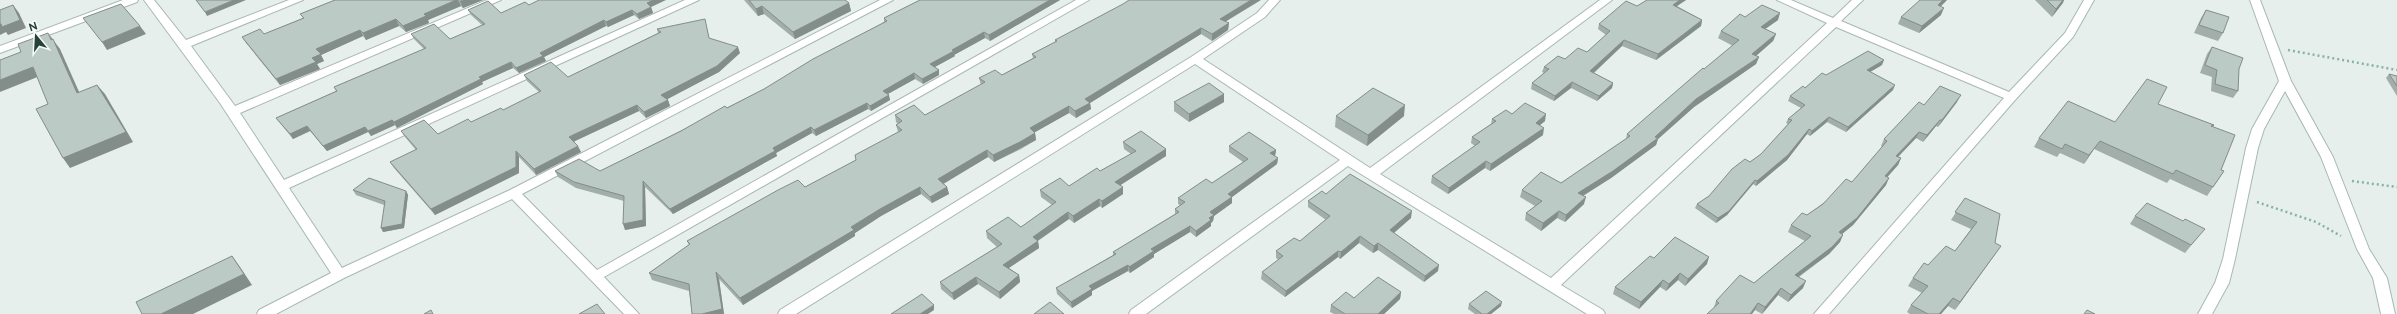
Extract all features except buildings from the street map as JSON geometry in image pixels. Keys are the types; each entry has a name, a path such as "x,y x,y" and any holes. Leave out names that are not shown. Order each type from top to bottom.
{"street":[{"path":"0,50 133,0"},
{"path":"149,0 185,44 232,112 339,275"},
{"path":"185,44 298,0"},
{"path":"232,112 496,0"},
{"path":"282,186 694,0"},
{"path":"264,314 339,275 514,192 888,0"},
{"path":"596,276 1084,0"},
{"path":"785,314 1195,60 1261,15 1275,0"},
{"path":"1371,174 1607,0"},
{"path":"1782,0 2011,97"},
{"path":"1552,286 1858,0"},
{"path":"1820,314 2011,97 2069,35 2089,0"},
{"path":"2255,0 2274,47 2285,81 2315,133 2337,180 2363,249 2380,278 2388,314"},
{"path":"1195,60 1348,160 1598,314"},
{"path":"2205,314 2222,283 2234,239 2252,148 2258,128 2285,81"},
{"path":"1136,314 1348,160"},
{"path":"514,192 632,314"}],"path":[{"path":"2274,47 2397,70"},
{"path":"2337,180 2397,188"},
{"path":"2243,197 2316,222 2363,249"}]}
